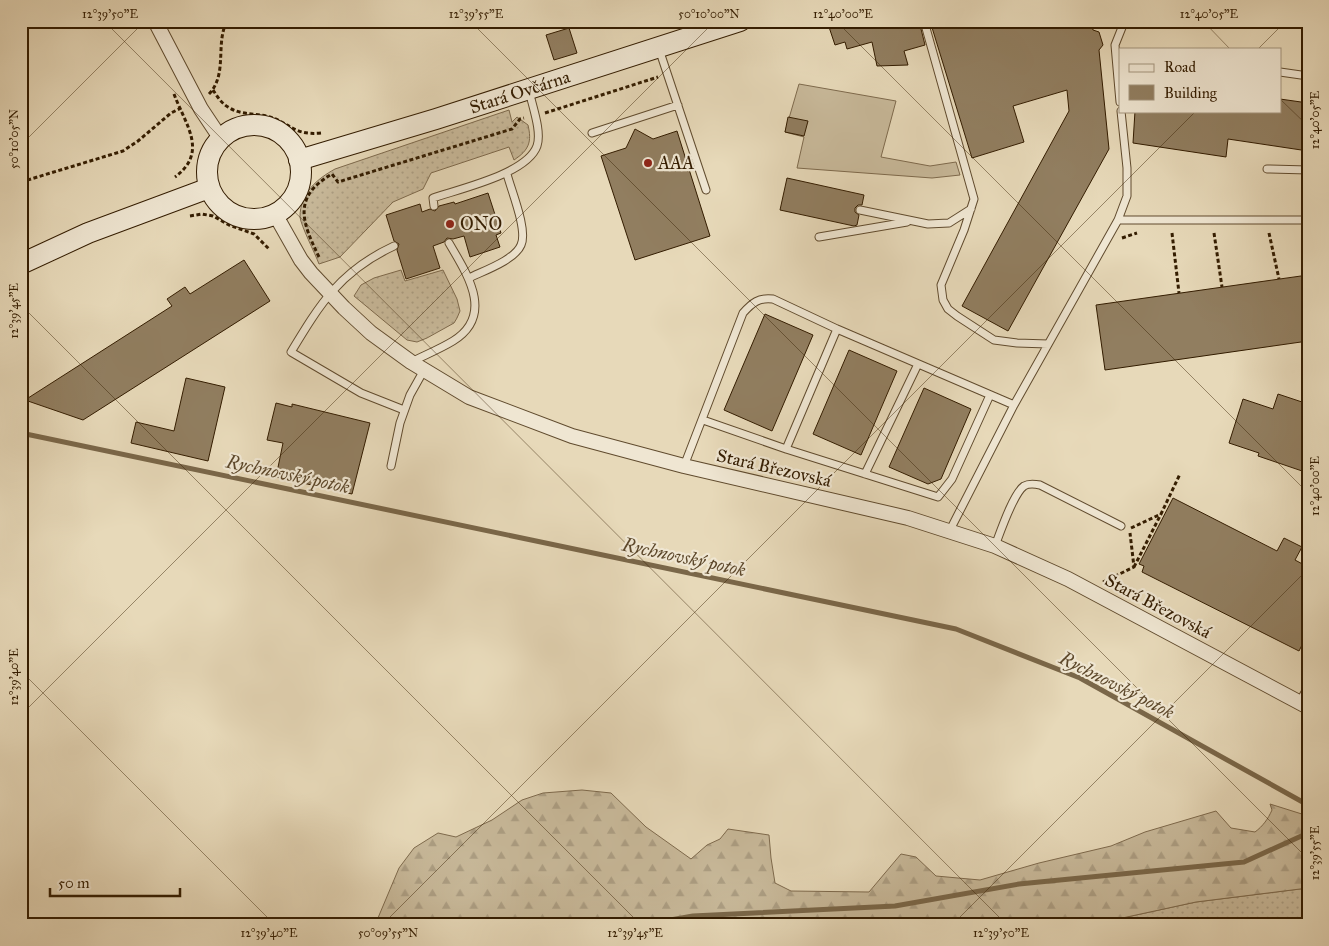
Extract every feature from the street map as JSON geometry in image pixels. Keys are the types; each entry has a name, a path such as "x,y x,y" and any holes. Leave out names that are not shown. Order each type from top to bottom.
{"main road":[{"name":"Stará Ovčárna","path":"299,160 529,90 740,21"},
{"path":"254,125 269,128 286,138 295,150 299,160 298,189 290,202 275,214 266,218 256,219 236,216 220,205 209,188 208,160 212,150 221,139 234,130 243,127 254,125"},
{"path":"21,264 95,230 209,188"}],"street":[{"path":"155,21 197,102 221,139"},
{"name":"Stará Březovská","path":"275,214 301,260 330,294 371,333 411,362 469,397 572,436 684,466 908,518 995,546 1068,579 1303,705"}],"lane":[{"path":"924,21 974,200 964,230 941,285 943,300 948,309 994,340 1048,344"},
{"path":"1119,91 1115,45 1123,25 1122,21"},
{"path":"658,48 706,190"},
{"path":"1282,72 1308,76"},
{"path":"434,206 433,198 507,174 526,161 537,147 538,128 529,90"},
{"path":"592,133 678,105"},
{"path":"948,532 1014,405 1118,220 1127,196 1127,168 1121,112"},
{"path":"1267,169 1308,170"},
{"path":"469,278 510,258 521,246 523,231 507,174"},
{"path":"860,210 928,224 949,223 971,209"},
{"path":"1118,220 1308,220"},
{"path":"819,236 913,221"},
{"path":"411,362 454,340 468,327 474,314 476,303 469,278 449,243"},
{"path":"394,246 373,256 357,268 330,294 312,318 291,352 361,393 404,410"},
{"path":"684,466 743,313 750,305 764,298 773,298 837,329 1014,405"},
{"path":"786,449 837,329"},
{"path":"865,474 918,364"},
{"path":"391,466 404,410 424,370"},
{"path":"703,420 786,449 938,497 952,479 990,395"},
{"path":"995,546 1017,495 1024,486 1032,484 1040,485 1121,526"},
{"path":"1303,705 1308,687"}],"path":[{"path":"21,182 123,151 171,113 197,102 212,90 219,76 221,37 228,21"},
{"path":"322,261 307,228 303,212 308,195 332,174 338,182 512,129 520,120 667,74"},
{"path":"212,90 227,107 238,112 266,116 278,120 299,132 321,133"},
{"path":"174,93 192,137 193,145 191,160 186,168 175,177"},
{"path":"190,216 202,214 213,216 254,234 270,250"},
{"path":"1116,241 1139,233"},
{"path":"1164,233 1180,233"},
{"path":"1172,233 1179,293"},
{"path":"1206,233 1223,233"},
{"path":"1214,233 1222,287"},
{"path":"1260,233 1278,233"},
{"path":"1269,233 1279,279"},
{"path":"1091,592 1106,579 1134,567 1180,474"},
{"path":"1134,567 1130,529 1162,513"}],"green space":[{"path":"799,84 896,101 881,157 930,166 956,162 960,175 932,178 797,168 804,137 785,132"},
{"path":"509,110 512,122 517,117 528,125 530,136 528,145 523,153 514,160 509,147 431,173 423,189 393,202 340,257 319,264 300,217 306,194 322,177 335,169"},
{"path":"401,270 405,281 443,270 457,299 460,311 454,323 417,342 407,340 354,296 361,285 374,278"},
{"path":"582,790 611,793 646,827 691,859 707,845 720,839 728,829 769,835 775,883 791,891 869,892 901,854 916,857 936,876 980,880 1039,863 1111,846 1145,832 1216,811 1231,828 1255,832 1263,825 1272,810 1270,804 1305,815 1308,888 1196,902 1090,925 375,925 399,868 414,848 438,833 456,837 492,820 522,800 543,793"},
{"path":"1308,888 1308,925 1090,925 1196,902"}],"building":[{"path":"827,21 919,21 925,45 904,51 908,65 877,66 872,42 847,49 845,42 835,45"},
{"path":"930,21 1090,21 1093,30 1099,32 1103,45 1099,50 1109,149 1008,331 962,306 1069,111 1067,90 1013,106 1024,142 972,158"},
{"path":"569,28 577,53 554,60 546,35"},
{"path":"1282,99 1308,103 1308,151 1228,139 1226,157 1133,143 1135,112 1282,112"},
{"path":"788,117 808,121 804,136 785,132"},
{"path":"635,129 653,139 677,131 710,236 635,260 601,156 626,148"},
{"path":"787,178 864,195 862,205 858,205 855,208 855,212 859,215 857,225 854,226 780,210"},
{"path":"488,193 501,233 496,235 500,247 470,257 464,236 453,239 447,238 444,242 433,246 440,268 406,279 397,250 399,244 394,241 386,215 420,204 422,212 430,209 435,211 439,206 454,202 455,204"},
{"path":"244,260 270,301 83,420 25,400 172,306 167,299 185,287 190,294"},
{"path":"1308,275 1308,341 1105,370 1096,305"},
{"path":"765,314 813,335 772,431 724,410"},
{"path":"849,350 897,371 861,455 813,434"},
{"path":"186,378 225,387 208,461 131,443 136,422 174,431"},
{"path":"924,388 971,409 941,479 928,484 889,467"},
{"path":"1278,394 1308,404 1308,473 1258,456 1259,453 1229,443 1243,399 1273,409"},
{"path":"276,403 292,407 292,404 370,423 352,494 276,477 283,443 267,440"},
{"path":"1173,498 1277,551 1284,538 1302,547 1295,560 1308,567 1308,633 1299,651 1142,572 1144,566 1139,564"}],"waterway":[{"name":"Rychnovský potok","path":"21,433 956,629 1080,678 1308,805"},
{"path":"642,925 693,916 895,906 1019,884 1244,862 1308,833"}],"place":[{"name":"AAA","path":"648,163"},
{"name":"ONO","path":"450,224"}]}
